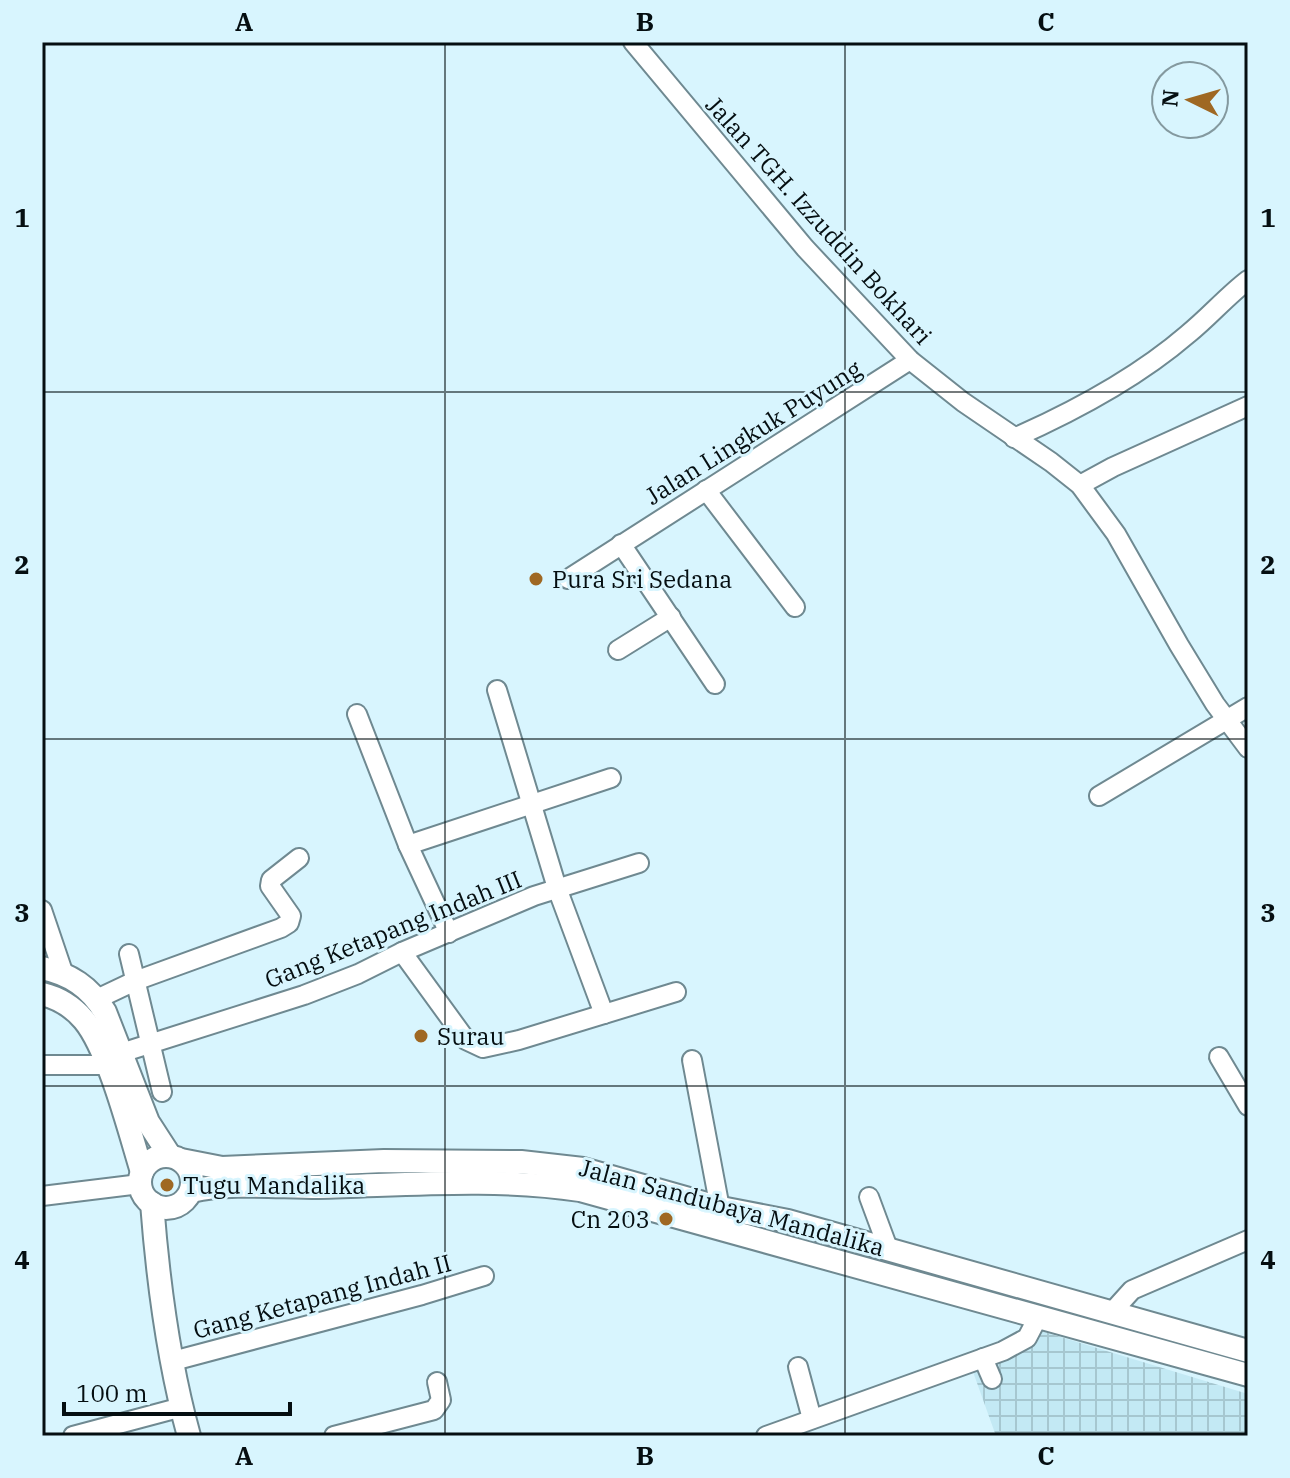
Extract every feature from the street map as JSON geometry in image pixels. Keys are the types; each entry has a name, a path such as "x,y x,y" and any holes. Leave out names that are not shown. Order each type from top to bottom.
{"main road":[{"path":"42,994 64,1003 84,1021 114,1059 148,1122 176,1158 189,1168 191,1191 184,1201 174,1207 163,1208 144,1195 114,1059 97,999 53,970"},
{"path":"141,1178 149,1163 159,1157 222,1168 384,1161 521,1162 583,1169 722,1219 788,1221 1248,1351"},
{"name":"Jalan Sandubaya Mandalika","path":"191,1191 215,1186 530,1183 580,1190 722,1219 1038,1317 1248,1375"},
{"path":"152,1203 158,1280 189,1436"},
{"path":"1066,1325 1074,1300"}],"street":[{"name":"Jalan TGH. Izzuddin Bokhari","path":"633,42 805,248 910,360 1080,485 1116,534 1179,645 1248,748"},
{"path":"1014,438 1064,416 1120,383 1187,336 1248,280"},
{"name":"Jalan Lingkuk Puyung","path":"568,579 910,360"},
{"path":"1080,485 1248,406"},
{"path":"706,490 795,607"},
{"path":"621,544 715,684"},
{"path":"618,650 671,617"},
{"path":"497,690 557,888 604,1014"},
{"path":"1099,796 1248,707"},
{"path":"357,714 408,845 449,933"},
{"path":"408,845 611,778"},
{"path":"97,999 135,981 289,923 291,916 270,886 271,880 299,858"},
{"name":"Gang Ketapang Indah III","path":"42,1065 114,1059 157,1041 304,995 557,888 639,863"},
{"path":"42,910 53,970"},
{"path":"402,952 463,1036 478,1047 492,1048 676,992"},
{"path":"129,954 135,981 157,1041 162,1092"},
{"path":"1219,1057 1248,1106"},
{"path":"692,1060 722,1219"},
{"path":"42,1196 141,1178"},
{"path":"869,1197 889,1251"},
{"path":"1113,1311 1132,1290 1248,1240"},
{"name":"Gang Ketapang Indah II","path":"173,1361 484,1276"},
{"path":"766,1436 983,1358 1027,1338 1038,1317"},
{"path":"983,1358 992,1379"},
{"path":"798,1367 812,1419"},
{"path":"334,1436 434,1410 441,1400 437,1382"},
{"path":"73,1436 182,1407"}],"shaded area":[{"path":"1041,1331 1248,1394 1248,1436 996,1436 972,1369 1036,1342"}],"place":[{"name":"Pura Sri Sedana","path":"536,579"},
{"name":"Surau","path":"421,1036"},
{"name":"Tugu Mandalika","path":"167,1185"},
{"name":"Cn 203","path":"666,1219"}]}
